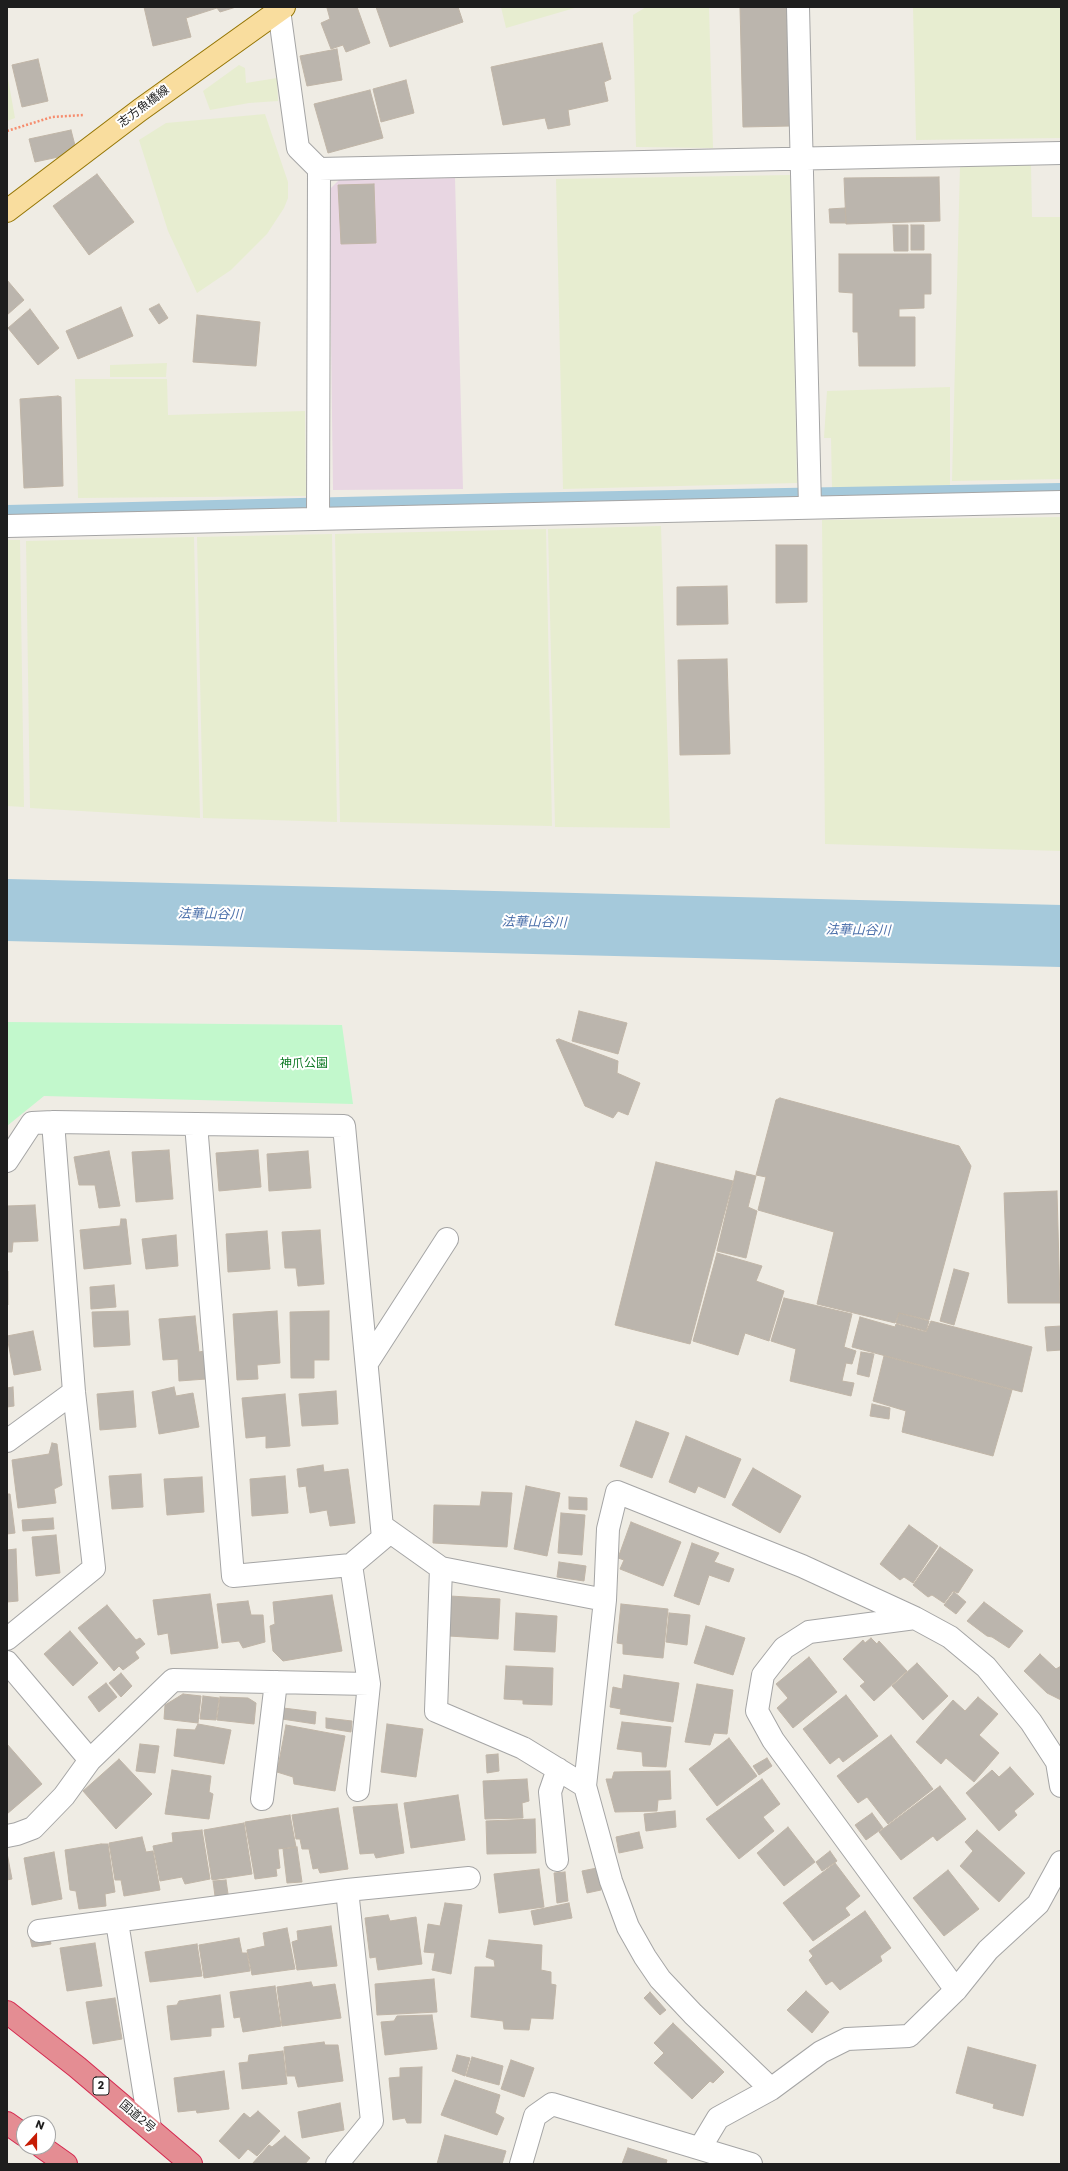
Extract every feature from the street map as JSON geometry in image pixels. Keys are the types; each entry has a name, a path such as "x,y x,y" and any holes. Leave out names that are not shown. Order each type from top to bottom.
{"highway":[{"name":"国道2号","path":"7,2012 150,2128 191,2164"},
{"path":"7,2123 16,2129"},
{"path":"53,2155 66,2164"}],"main road":[{"name":"志方魚橋線","path":"7,211 131,117 282,8"}],"street":[{"path":"798,7 810,507"},
{"path":"282,8 298,148 319,169 318,518"},
{"path":"319,169 1061,153"},
{"path":"7,526 1061,502"},
{"path":"7,1639 94,1568 74,1392 53,1122"},
{"path":"7,1161 32,1123 53,1122 344,1126 383,1538 351,1565 233,1576 196,1124"},
{"path":"367,1363 446,1239"},
{"path":"7,1441 74,1392"},
{"path":"771,2089 693,2014 660,1979 645,1957 628,1926 611,1881 586,1786 605,1600 608,1529 617,1492 802,1566 916,1618 950,1636 994,1677 1031,1722 1057,1762 1061,1786"},
{"path":"382,1526 440,1568 605,1600"},
{"path":"351,1565 369,1684 358,1790"},
{"path":"440,1568 436,1711 523,1748 586,1786"},
{"path":"916,1618 809,1632 784,1648 763,1674 757,1711 773,1740 956,1990"},
{"path":"7,1662 90,1760"},
{"path":"7,1836 34,1828 64,1796 90,1760 173,1680 369,1684"},
{"path":"262,1799 276,1682"},
{"path":"557,1860 550,1792 558,1769"},
{"path":"700,2148 718,2118 771,2089 820,2052 847,2039 909,2036 956,1990 988,1950 1038,1904 1061,1862"},
{"path":"39,1931 117,1922 347,1890 469,1878"},
{"path":"337,2164 372,2121 347,1890"},
{"path":"117,1922 150,2128"},
{"path":"521,2164 535,2116 552,2104 751,2164"}],"path":[{"path":"7,131 52,117 73,115 131,117"}],"shaded area":[{"path":"455,178 463,489 333,490 329,190 339,180"}],"green space":[{"path":"501,7 578,7 506,28"},
{"path":"646,7 709,7 713,148 636,147 633,15"},
{"path":"913,7 1061,7 1061,138 916,140"},
{"path":"239,65 245,68 246,83 277,78 278,101 249,103 210,110 203,91"},
{"path":"7,73 15,118 7,121"},
{"path":"265,114 288,182 288,198 284,208 267,234 231,270 197,293 168,231 139,140 166,123"},
{"path":"1031,165 1032,217 1061,217 1061,479 952,481 960,166"},
{"path":"791,175 797,483 563,489 556,179"},
{"path":"167,363 166,377 110,377 110,365"},
{"path":"75,379 167,379 168,415 305,411 306,496 78,498"},
{"path":"950,387 950,486 832,488 831,438 824,438 827,391"},
{"path":"1061,517 1061,851 825,844 822,520"},
{"path":"661,526 670,828 555,827 548,529"},
{"path":"546,529 552,826 340,822 335,534"},
{"path":"332,534 337,822 203,818 197,537"},
{"path":"194,537 200,818 30,808 26,541"},
{"path":"7,540 20,540 24,807 7,806"},
{"name":"神爪公園","path":"7,1022 342,1025 353,1104 44,1096 7,1126"}],"building":[{"path":"144,7 236,7 220,12 217,8 186,18 191,37 153,46"},
{"path":"357,7 370,43 346,52 343,45 331,49 321,23 330,19 327,8"},
{"path":"376,7 458,7 463,22 390,47"},
{"path":"740,7 787,7 791,126 743,127"},
{"path":"602,43 611,79 604,82 608,101 568,110 570,125 548,129 545,118 503,125 491,67"},
{"path":"337,49 342,80 307,86 300,56"},
{"path":"38,59 48,101 22,107 12,65"},
{"path":"406,80 414,113 381,122 373,89"},
{"path":"370,90 383,138 328,153 314,104"},
{"path":"71,130 77,153 35,162 29,139"},
{"path":"97,174 134,222 89,255 53,206"},
{"path":"939,177 940,221 846,224 844,178"},
{"path":"374,184 376,243 341,244 338,185"},
{"path":"845,208 846,223 830,223 829,209"},
{"path":"893,225 908,225 908,251 894,251"},
{"path":"911,225 924,225 924,250 911,250"},
{"path":"839,254 931,254 931,294 924,294 924,308 899,309 899,317 915,317 915,366 859,366 858,332 853,332 853,293 839,292"},
{"path":"7,280 24,300 7,315"},
{"path":"159,304 168,318 159,324 149,309"},
{"path":"121,307 133,336 78,359 66,331"},
{"path":"30,309 59,348 38,365 8,328"},
{"path":"197,315 260,322 256,366 193,362"},
{"path":"61,397 63,486 24,488 20,399"},
{"path":"776,545 807,545 807,602 776,603"},
{"path":"727,586 728,624 677,625 677,587"},
{"path":"727,659 730,754 680,755 678,660"},
{"path":"579,1011 627,1023 618,1054 572,1041"},
{"path":"559,1039 618,1061 617,1073 640,1083 628,1115 618,1111 613,1118 585,1106 556,1040"},
{"path":"780,1098 959,1146 971,1166 929,1320 899,1313 895,1323 817,1304 834,1232 758,1210 766,1177 756,1175 776,1100"},
{"path":"169,1150 173,1199 136,1202 132,1152"},
{"path":"258,1150 261,1187 219,1191 216,1153"},
{"path":"109,1151 120,1206 99,1208 95,1185 79,1185 74,1157"},
{"path":"308,1151 311,1188 269,1191 267,1154"},
{"path":"656,1162 733,1181 690,1344 615,1325"},
{"path":"736,1171 756,1176 748,1207 757,1211 746,1258 717,1251"},
{"path":"1057,1191 1060,1303 1008,1303 1004,1193"},
{"path":"35,1205 38,1241 13,1242 12,1252 7,1252 7,1206"},
{"path":"121,1219 126,1219 131,1264 84,1269 80,1230 120,1226"},
{"path":"320,1230 324,1284 298,1286 296,1268 285,1268 282,1232"},
{"path":"267,1231 270,1269 228,1272 226,1234"},
{"path":"176,1235 178,1266 146,1269 142,1239"},
{"path":"717,1253 762,1266 756,1281 784,1291 769,1341 745,1333 738,1355 693,1341"},
{"path":"954,1269 969,1273 954,1325 940,1321"},
{"path":"8,1271 8,1305 7,1305"},
{"path":"114,1285 116,1307 91,1309 90,1287"},
{"path":"784,1298 852,1314 844,1347 856,1351 852,1364 846,1363 842,1381 854,1383 851,1396 790,1381 796,1349 771,1341"},
{"path":"128,1311 130,1345 94,1347 92,1312"},
{"path":"277,1311 280,1363 257,1365 258,1379 237,1380 233,1314"},
{"path":"329,1311 329,1360 314,1360 314,1378 291,1378 290,1312"},
{"path":"899,1313 929,1321 926,1331 896,1323"},
{"path":"195,1316 199,1352 204,1351 206,1379 179,1381 178,1359 163,1360 159,1319"},
{"path":"860,1317 895,1327 896,1324 926,1332 931,1321 1032,1347 1022,1392 852,1347"},
{"path":"1061,1326 1061,1350 1047,1351 1045,1327"},
{"path":"33,1331 41,1370 14,1375 7,1336"},
{"path":"861,1352 874,1354 869,1377 857,1374"},
{"path":"884,1356 1012,1390 993,1456 902,1432 906,1411 873,1401"},
{"path":"13,1387 14,1406 7,1407 7,1388"},
{"path":"174,1387 176,1396 193,1393 199,1427 159,1434 152,1392"},
{"path":"133,1391 136,1427 100,1430 97,1394"},
{"path":"336,1391 338,1424 302,1426 299,1394"},
{"path":"285,1394 290,1446 266,1448 266,1436 246,1438 242,1398"},
{"path":"872,1404 890,1408 889,1419 870,1416"},
{"path":"636,1421 669,1433 652,1478 620,1466"},
{"path":"686,1436 741,1459 725,1498 698,1486 695,1493 669,1482"},
{"path":"52,1443 57,1444 62,1485 54,1489 56,1503 18,1508 12,1460 49,1454"},
{"path":"323,1465 324,1472 348,1469 355,1523 330,1526 327,1510 310,1513 306,1486 299,1487 297,1469"},
{"path":"753,1468 801,1496 780,1533 732,1505"},
{"path":"141,1474 143,1507 112,1509 109,1476"},
{"path":"285,1476 288,1513 252,1516 250,1479"},
{"path":"202,1477 204,1512 167,1515 164,1479"},
{"path":"526,1486 560,1493 547,1556 514,1549"},
{"path":"482,1492 512,1493 507,1547 433,1543 434,1505 480,1506"},
{"path":"7,1494 10,1494 15,1533 7,1534"},
{"path":"569,1497 587,1498 587,1510 569,1509"},
{"path":"561,1513 585,1515 582,1555 558,1553"},
{"path":"53,1518 54,1529 23,1531 22,1520"},
{"path":"631,1522 681,1542 663,1586 620,1569 624,1560 618,1558"},
{"path":"909,1525 938,1546 913,1583 904,1577 900,1580 880,1564"},
{"path":"56,1535 60,1573 36,1576 32,1537"},
{"path":"692,1543 719,1553 714,1562 734,1569 729,1582 709,1575 699,1605 674,1596"},
{"path":"940,1547 973,1570 958,1593 953,1591 944,1603 932,1595 928,1597 913,1585"},
{"path":"16,1549 18,1601 7,1602 7,1550"},
{"path":"559,1562 586,1566 584,1581 557,1577"},
{"path":"954,1592 966,1602 956,1614 944,1605"},
{"path":"210,1594 218,1648 171,1654 168,1633 158,1635 153,1600"},
{"path":"332,1595 342,1651 283,1661 273,1651 270,1626 275,1624 273,1602"},
{"path":"450,1596 500,1599 498,1639 449,1636"},
{"path":"248,1601 251,1615 263,1615 265,1642 243,1648 239,1641 222,1643 217,1604"},
{"path":"984,1602 1023,1631 1009,1648 992,1637 987,1636 967,1621"},
{"path":"621,1604 668,1609 663,1658 623,1654 623,1644 617,1643"},
{"path":"107,1605 136,1640 140,1638 145,1644 135,1652 139,1658 123,1670 119,1666 114,1671 78,1628"},
{"path":"516,1613 557,1616 555,1652 514,1650"},
{"path":"669,1613 690,1615 687,1645 666,1642"},
{"path":"706,1626 745,1638 733,1675 694,1663"},
{"path":"70,1631 98,1663 73,1686 44,1654"},
{"path":"871,1638 877,1644 879,1641 907,1671 874,1701 860,1686 865,1682 843,1659 863,1640 865,1643"},
{"path":"1040,1654 1056,1669 1061,1666 1061,1700 1047,1693 1024,1671"},
{"path":"809,1657 837,1692 793,1728 777,1708 788,1698 776,1684"},
{"path":"917,1663 948,1696 923,1720 892,1686"},
{"path":"506,1666 553,1668 552,1705 523,1704 523,1700 504,1699"},
{"path":"121,1673 132,1686 121,1697 109,1683"},
{"path":"624,1675 679,1683 673,1722 620,1714 621,1709 610,1707 613,1687 622,1689"},
{"path":"106,1683 117,1697 99,1712 88,1697"},
{"path":"697,1684 733,1690 727,1734 714,1733 710,1745 685,1742"},
{"path":"183,1694 201,1696 198,1723 164,1719 165,1705"},
{"path":"846,1695 878,1736 843,1762 839,1757 830,1764 803,1729"},
{"path":"203,1696 219,1698 216,1720 200,1719"},
{"path":"220,1697 248,1698 256,1703 254,1724 217,1720"},
{"path":"978,1697 998,1714 979,1735 999,1753 974,1782 946,1758 941,1764 916,1742 953,1700 965,1711"},
{"path":"283,1708 316,1712 315,1724 282,1719"},
{"path":"326,1718 352,1721 351,1732 326,1728"},
{"path":"622,1722 671,1727 666,1767 643,1766 642,1752 617,1749"},
{"path":"198,1724 231,1730 224,1764 174,1756 177,1729 195,1730"},
{"path":"387,1724 423,1729 416,1777 381,1772"},
{"path":"286,1725 345,1736 335,1791 294,1784 293,1777 277,1772"},
{"path":"891,1735 933,1789 888,1824 867,1797 858,1803 837,1776"},
{"path":"729,1738 757,1776 717,1806 689,1769"},
{"path":"7,1744 42,1784 7,1814"},
{"path":"140,1744 159,1746 155,1773 136,1771"},
{"path":"498,1754 499,1771 487,1773 486,1755"},
{"path":"767,1758 772,1766 759,1775 753,1766"},
{"path":"119,1759 152,1794 116,1829 83,1791"},
{"path":"1010,1767 1034,1794 1014,1811 1017,1815 999,1831 966,1793 992,1770 999,1777"},
{"path":"172,1770 211,1776 209,1792 213,1794 209,1819 165,1814"},
{"path":"670,1771 671,1799 658,1800 657,1811 615,1812 606,1779 612,1779 614,1772"},
{"path":"527,1779 529,1801 522,1803 523,1818 485,1819 483,1781"},
{"path":"762,1779 780,1804 763,1817 774,1831 739,1859 706,1819"},
{"path":"940,1786 966,1819 937,1841 933,1836 901,1860 879,1832"},
{"path":"458,1795 465,1840 411,1848 404,1803"},
{"path":"397,1804 404,1853 376,1858 374,1853 360,1854 353,1807"},
{"path":"338,1808 348,1869 320,1873 318,1868 313,1869 309,1849 302,1849 300,1839 296,1839 292,1815"},
{"path":"675,1811 676,1827 646,1831 644,1814"},
{"path":"872,1813 883,1828 866,1840 855,1825"},
{"path":"290,1815 296,1847 278,1849 280,1868 276,1869 277,1876 255,1879 245,1822"},
{"path":"535,1819 536,1853 487,1854 486,1821"},
{"path":"244,1823 252,1874 212,1880 204,1830"},
{"path":"788,1827 815,1862 784,1886 757,1853"},
{"path":"202,1830 210,1879 185,1884 182,1877 160,1881 153,1846 173,1842 172,1833"},
{"path":"977,1830 1025,1873 999,1902 960,1866 973,1851 965,1842"},
{"path":"639,1832 643,1848 619,1853 616,1837"},
{"path":"142,1837 146,1852 153,1851 160,1890 124,1896 121,1880 115,1880 109,1843"},
{"path":"108,1844 115,1892 105,1894 106,1906 79,1909 76,1891 70,1890 65,1850"},
{"path":"297,1847 302,1882 287,1883 283,1849"},
{"path":"830,1851 837,1861 822,1871 816,1862"},
{"path":"54,1852 62,1899 32,1905 24,1858"},
{"path":"7,1853 12,1879 7,1880"},
{"path":"835,1863 860,1896 845,1908 850,1915 813,1941 783,1903"},
{"path":"597,1868 601,1890 587,1893 582,1871"},
{"path":"539,1869 544,1907 499,1913 494,1874"},
{"path":"948,1870 979,1909 944,1936 913,1898"},
{"path":"565,1872 568,1901 557,1903 554,1873"},
{"path":"226,1880 228,1894 215,1896 213,1881"},
{"path":"445,1903 462,1905 451,1974 432,1970 435,1953 424,1952 428,1924 440,1926"},
{"path":"569,1903 572,1918 534,1925 531,1911"},
{"path":"865,1911 891,1948 880,1956 882,1961 840,1990 832,1981 826,1985 809,1960 813,1956 809,1951"},
{"path":"388,1915 390,1921 416,1917 422,1964 378,1970 376,1957 370,1958 365,1918"},
{"path":"331,1926 337,1966 297,1970 292,1942 298,1940 297,1931"},
{"path":"287,1928 295,1969 252,1975 247,1950 265,1946 263,1933"},
{"path":"49,1935 51,1944 32,1947 30,1938"},
{"path":"239,1938 242,1953 247,1953 250,1971 204,1978 199,1945"},
{"path":"489,1940 542,1945 541,1970 551,1972 551,1984 556,1985 553,2019 531,2018 529,2030 504,2029 503,2021 471,2017 475,1967 495,1967 494,1960 486,1957"},
{"path":"95,1943 102,1986 67,1991 60,1948"},
{"path":"197,1944 202,1976 150,1982 145,1952"},
{"path":"434,1979 437,2012 377,2015 375,1984"},
{"path":"311,1982 313,1987 335,1984 341,2018 282,2026 277,1987"},
{"path":"275,1986 281,2026 243,2032 240,2017 234,2018 230,1992"},
{"path":"806,1991 829,2012 812,2033 787,2010"},
{"path":"650,1992 666,2010 660,2015 644,1998"},
{"path":"220,1995 224,2027 211,2028 211,2036 171,2040 167,2006 177,2005 179,2001"},
{"path":"115,1998 122,2039 93,2044 86,2002"},
{"path":"432,2015 437,2049 385,2055 381,2022 394,2021 397,2016"},
{"path":"673,2023 724,2072 713,2083 710,2081 692,2099 654,2063 664,2053 654,2043"},
{"path":"324,2042 325,2045 338,2045 343,2081 298,2087 295,2076 287,2076 284,2047"},
{"path":"968,2047 1036,2065 1023,2116 993,2108 994,2104 956,2093"},
{"path":"283,2051 287,2084 242,2089 239,2063 248,2062 249,2055"},
{"path":"457,2055 470,2058 465,2076 452,2071"},
{"path":"472,2057 503,2066 499,2085 466,2076"},
{"path":"511,2060 534,2068 524,2097 501,2089"},
{"path":"422,2067 421,2123 407,2123 405,2118 393,2120 389,2078 400,2077 400,2068"},
{"path":"224,2071 229,2109 197,2113 196,2110 178,2112 174,2078"},
{"path":"455,2080 500,2095 495,2113 504,2118 497,2135 441,2115"},
{"path":"340,2103 344,2130 302,2138 298,2112"},
{"path":"258,2111 280,2131 257,2156 248,2149 239,2159 219,2141 244,2113 250,2118"},
{"path":"445,2135 506,2151 502,2164 437,2164"},
{"path":"285,2136 310,2158 305,2164 252,2164 269,2145 272,2147"},
{"path":"628,2148 667,2160 666,2164 622,2164"}],"waterway":[{"path":"7,510 510,498 1061,488"},
{"name":"法華山谷川","path":"7,910 1061,936"}]}
